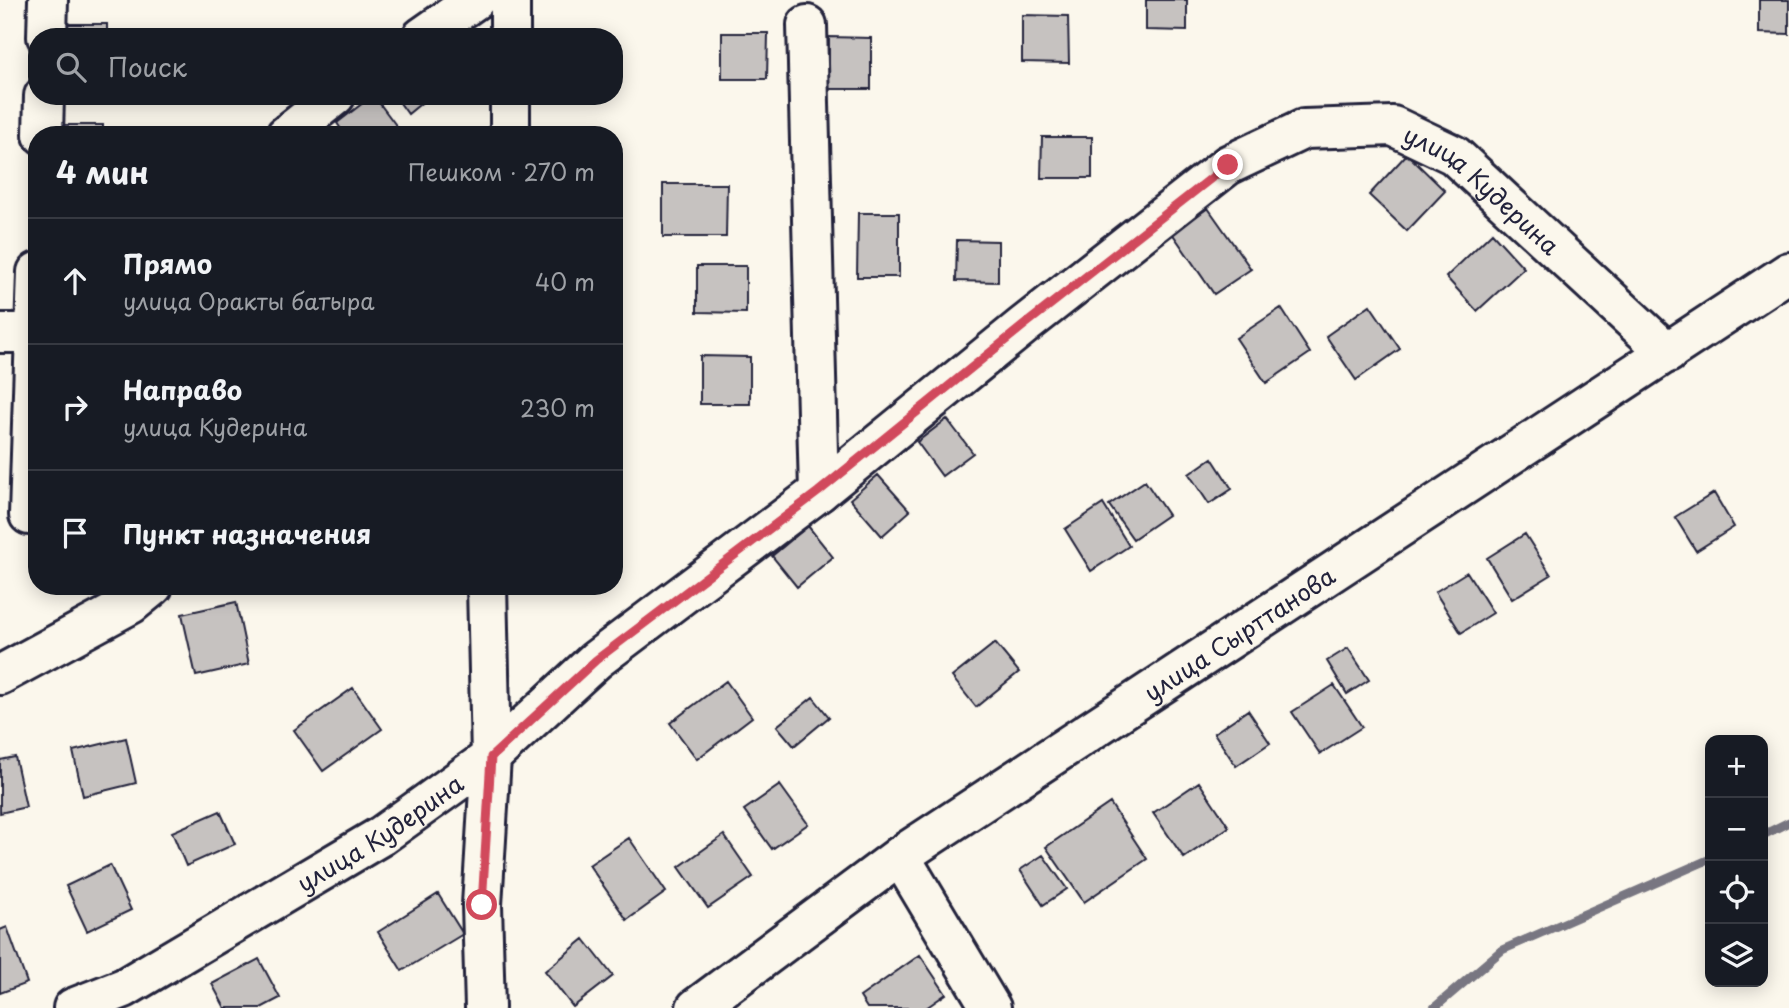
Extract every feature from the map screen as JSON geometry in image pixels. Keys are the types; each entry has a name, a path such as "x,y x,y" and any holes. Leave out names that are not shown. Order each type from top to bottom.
{"street":[{"path":"47,28 48,0"},
{"path":"435,28 475,0"},
{"path":"510,0 510,28"},
{"path":"807,25 818,492"},
{"path":"43,126 44,105"},
{"path":"297,126 323,105"},
{"path":"510,105 510,126"},
{"name":"улица Кудерина","path":"73,1008 124,988 381,836 491,757 596,660 818,492 1228,165 1304,129 1393,126 1454,155 1668,353"},
{"name":"улица Сырттанова","path":"696,1008 900,856 1789,272"},
{"path":"28,314 24,332 28,478"},
{"path":"0,675 131,604 142,595"},
{"path":"485,1008 482,905 491,757 487,595"},
{"path":"900,856 991,1008"}],"building":[{"path":"1146,0 1187,0 1187,31 1146,30"},
{"path":"1759,0 1789,0 1789,34 1759,33"},
{"path":"1022,15 1068,16 1069,63 1022,62"},
{"path":"58,24 107,24 107,28 58,28"},
{"path":"722,33 768,33 767,79 722,79"},
{"path":"829,37 871,38 871,89 829,89"},
{"path":"360,105 381,105 396,126 339,126 337,123"},
{"path":"402,105 419,105 408,114"},
{"path":"59,125 103,125 103,126"},
{"path":"1042,137 1092,137 1092,178 1041,178"},
{"path":"1407,154 1445,191 1407,231 1369,195"},
{"path":"663,184 727,184 726,237 663,237"},
{"path":"1208,208 1251,269 1214,294 1172,233"},
{"path":"858,213 899,213 899,277 857,277"},
{"path":"1492,233 1524,268 1477,311 1446,277"},
{"path":"957,240 998,241 998,282 956,281"},
{"path":"697,266 746,266 746,313 697,312"},
{"path":"1370,305 1400,349 1356,380 1326,336"},
{"path":"1281,308 1310,353 1266,383 1236,338"},
{"path":"700,356 750,357 750,404 700,404"},
{"path":"947,419 973,453 942,476 917,442"},
{"path":"1212,458 1232,489 1209,504 1189,474"},
{"path":"878,475 910,511 882,536 850,499"},
{"path":"1145,481 1168,515 1133,539 1109,505"},
{"path":"1714,493 1734,527 1696,551 1675,517"},
{"path":"1103,504 1129,546 1091,571 1065,529"},
{"path":"808,526 833,557 797,587 772,556"},
{"path":"1525,534 1551,575 1512,599 1487,558"},
{"path":"1467,572 1493,613 1461,633 1435,592"},
{"path":"236,602 249,664 196,676 182,614"},
{"path":"995,643 1019,672 976,707 952,677"},
{"path":"1348,648 1369,680 1347,694 1327,661"},
{"path":"726,681 752,717 697,759 670,723"},
{"path":"1334,685 1362,727 1320,754 1292,712"},
{"path":"353,688 382,729 323,771 294,730"},
{"path":"813,697 829,717 794,746 777,726"},
{"path":"1248,710 1270,743 1236,766 1214,733"},
{"path":"126,738 136,783 83,796 73,751"},
{"path":"15,757 26,807 0,813 0,760"},
{"path":"1199,782 1229,827 1184,858 1153,813"},
{"path":"780,785 808,824 772,849 744,810"},
{"path":"1110,803 1147,859 1084,902 1046,847"},
{"path":"220,811 235,844 186,866 172,832"},
{"path":"724,835 753,877 708,908 679,867"},
{"path":"629,838 666,892 627,920 589,865"},
{"path":"1043,855 1067,889 1043,905 1020,870"},
{"path":"110,865 131,910 87,931 66,886"},
{"path":"438,894 463,934 402,971 378,932"},
{"path":"7,927 27,983 0,993 0,930"},
{"path":"584,939 613,976 573,1007 545,971"},
{"path":"920,955 946,994 926,1008 867,1008 860,997"},
{"path":"259,959 280,998 261,1008 225,1008 212,984"}],"waterway":[{"path":"1768,832 1789,822"},
{"path":"1434,1008 1502,950 1705,861"}],"route":[{"path":"482,905 491,757 596,660 818,492 1228,165"}]}
